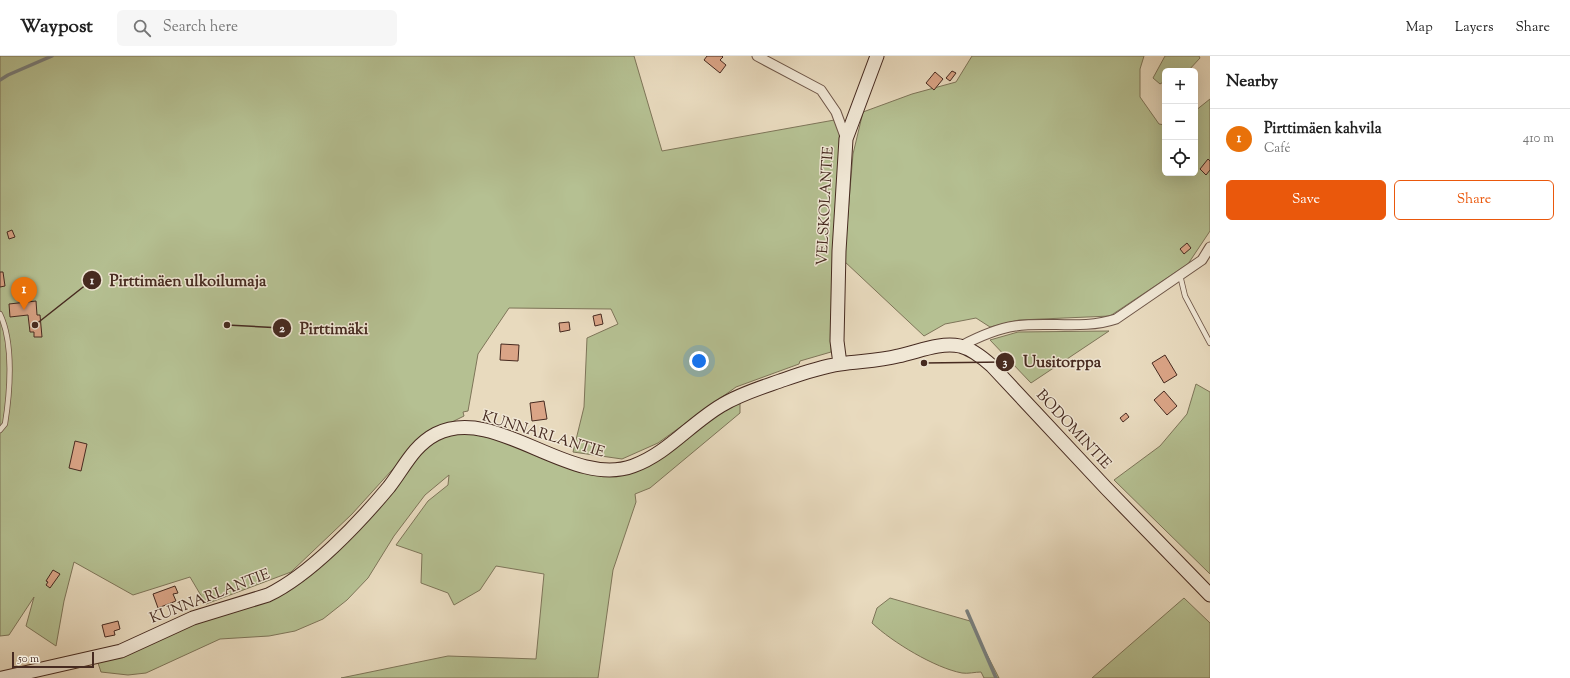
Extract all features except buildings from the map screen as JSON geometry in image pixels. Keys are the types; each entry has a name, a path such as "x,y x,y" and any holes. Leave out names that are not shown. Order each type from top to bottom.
{"main road":[{"name":"VELSKOLANTIE","path":"840,364 837,341 839,251 846,139 877,56"},
{"name":"BODOMINTIE","path":"840,364 896,357 949,345 961,346 972,351 992,366 1106,488 1210,595"},
{"name":"KUNNARLANTIE","path":"2,678 121,651 193,618 268,595 279,589 311,566 359,521 391,484 417,448 438,433 460,428 490,432 582,466 606,471 618,470 647,460 721,405 743,394 817,368 840,364"}],"street":[{"path":"757,56 821,90 836,112 846,139"},
{"path":"961,346 986,333 1016,326 1102,324 1116,319 1202,260 1210,247"}],"lane":[{"path":"1180,275 1185,296 1210,342"},
{"path":"0,314 5,329 10,369 5,424 0,430"}],"green space":[{"path":"0,56 634,56 662,151 840,119 831,352 800,361 799,364 736,387 658,443 622,459 573,452 584,407 587,338 618,324 611,309 509,308 478,354 468,411 463,412 464,416 422,437 352,514 291,572 206,604 190,577 133,595 74,562 64,601 56,646 26,626 34,597 9,635 0,636"},
{"path":"972,56 1144,56 1140,69 1140,97 1159,124 1162,124 1162,176 1198,176 1198,109 1210,99 1210,231 1188,264 1110,316 1019,320 990,327 976,318 945,324 924,336 844,261 853,154 863,112 912,94 956,82"},
{"path":"1165,56 1199,56 1200,58 1191,68 1162,68 1162,83 1160,84 1153,78"},
{"path":"1109,331 1031,383 990,340 1018,332"},
{"path":"1196,384 1210,392 1210,574 1114,480 1160,446 1187,414"},
{"path":"740,401 740,413 650,488 635,494 636,502 613,570 598,678 341,678 448,656 536,659 544,574 496,566 480,590 454,605 448,593 421,583 422,554 396,545 428,501 448,485 449,475 425,495 394,536 368,578 347,600 323,619 295,631 269,636 220,639 146,673 128,675 101,672 98,663 123,655 185,625 295,585 416,456 438,439 457,433 472,434 504,441 614,475"},
{"path":"890,598 970,621 999,678 984,678 981,672 964,673 939,666 902,646 891,638 872,623 877,608"},
{"path":"1184,598 1210,623 1210,678 1092,678"}],"waterway":[{"path":"0,80 52,56"},
{"path":"967,611 996,678"}],"place":[{"name":"Pirttimäen kahvila","path":"24,310"},
{"name":"Pirttimäen ulkoilumaja","path":"35,325"},
{"name":"Pirttimäki","path":"227,325"},
{"name":"Uusitorppa","path":"924,363"}]}
